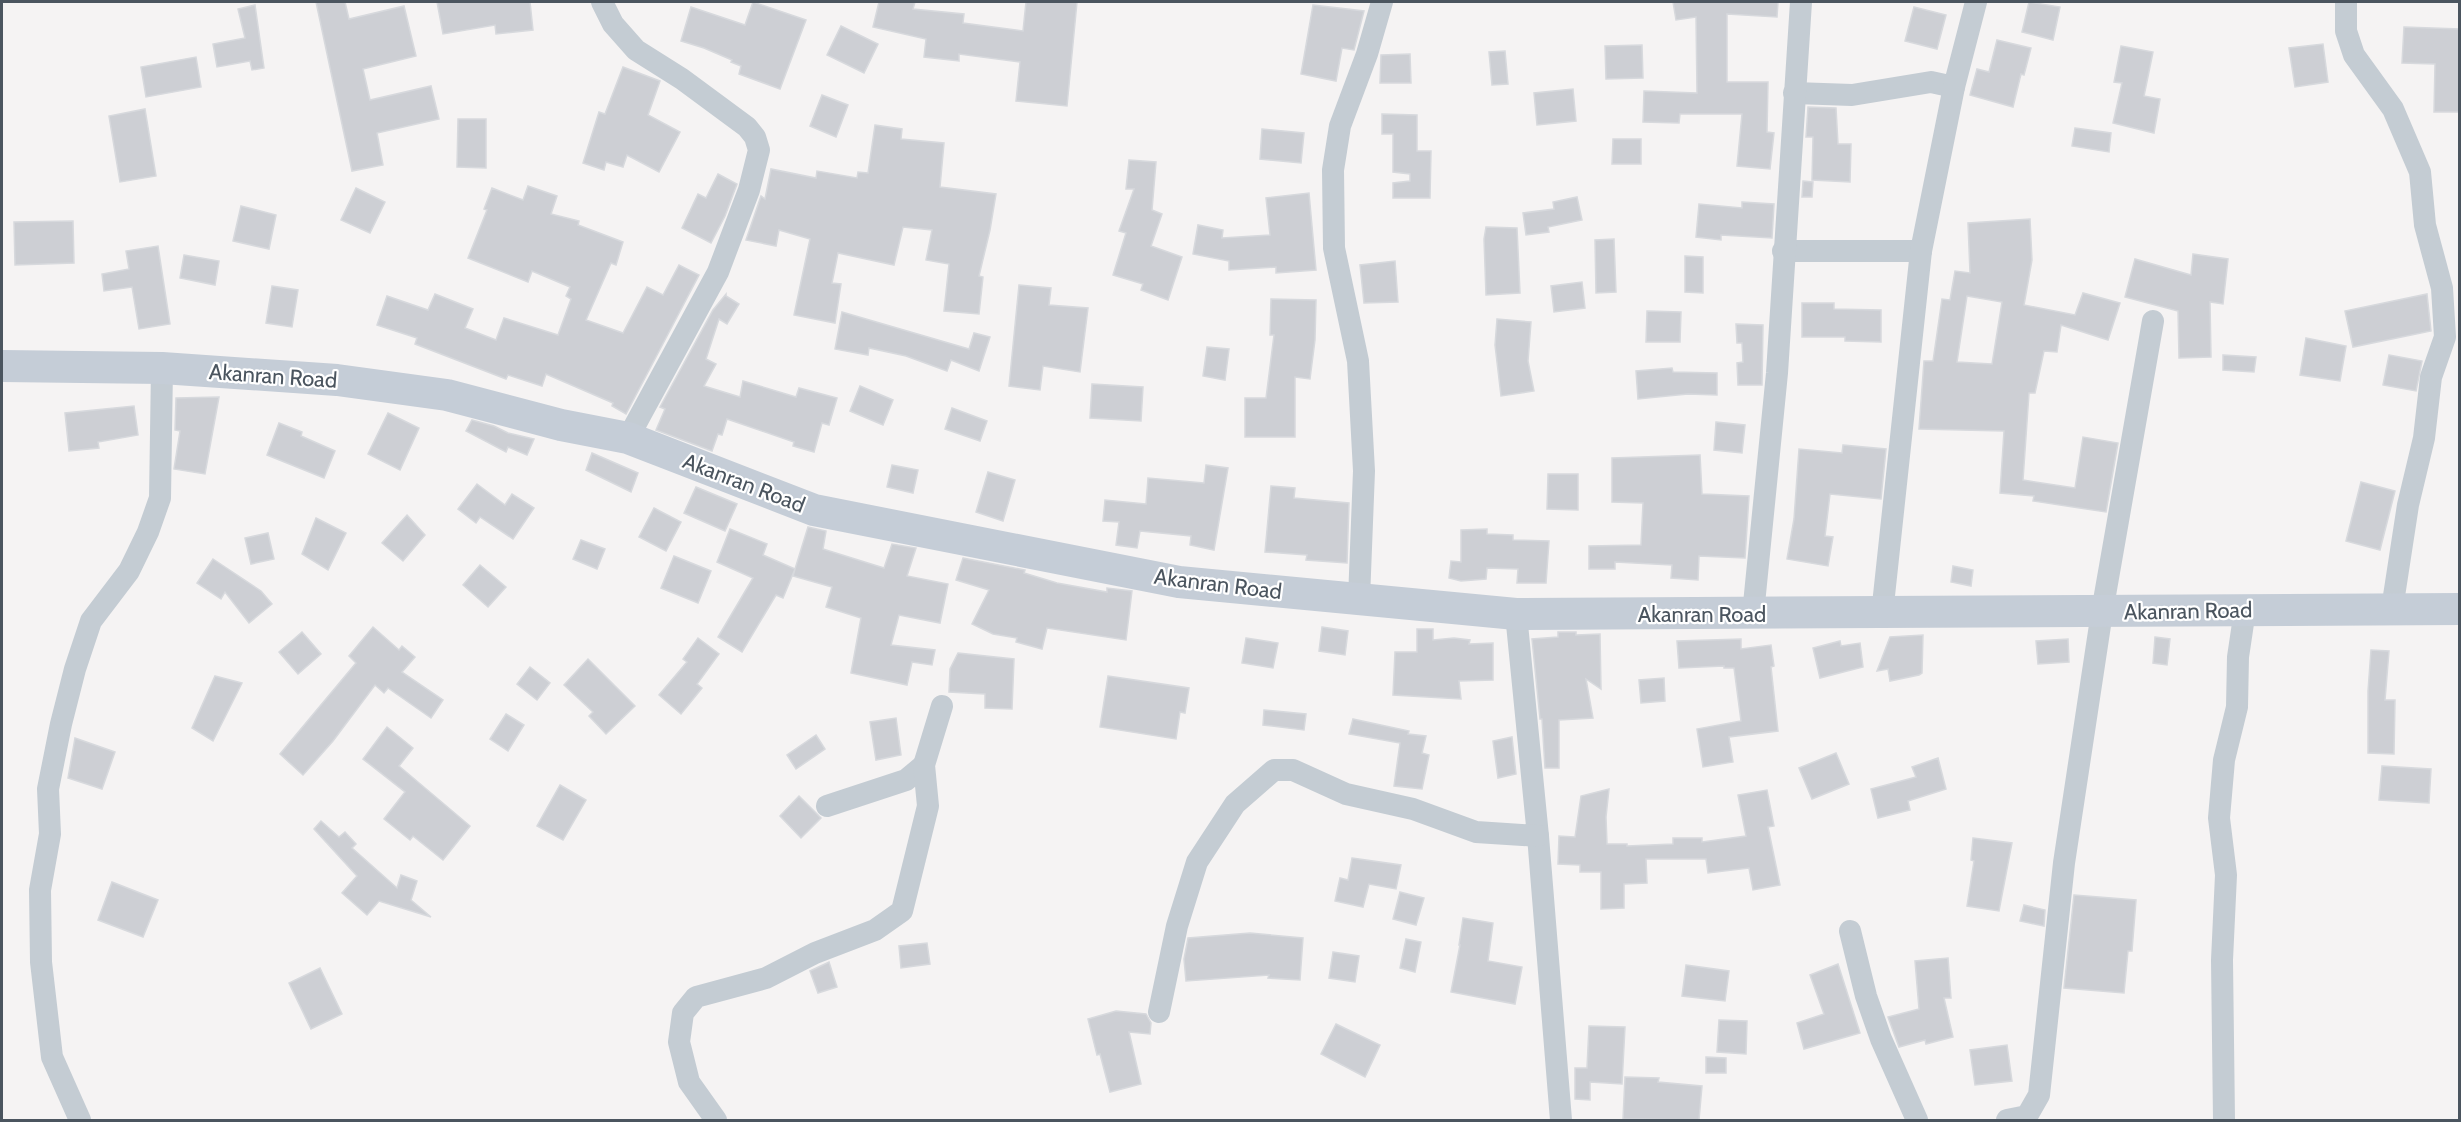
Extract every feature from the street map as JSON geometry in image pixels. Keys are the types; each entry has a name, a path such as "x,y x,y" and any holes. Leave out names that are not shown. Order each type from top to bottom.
{"main road":[{"name":"Akanran Road","path":"2,366 162,368 337,380 447,395 561,425 628,438 814,510 1179,582 1516,614 1882,614 2460,609"}],"street":[{"path":"602,2 613,24 636,50 682,79 747,128 755,137 759,150 749,190 718,272 628,438"},
{"path":"1359,599 1364,471 1358,361 1334,248 1333,170 1341,126 1367,54 1382,2"},
{"path":"1753,614 1777,373 1783,251 1801,2"},
{"path":"1882,614 1921,251 1954,87 1976,2"},
{"path":"2346,2 2346,32 2354,55 2393,109 2420,171 2425,225 2442,288 2445,337 2431,377 2424,438 2408,505 2392,609"},
{"path":"1794,93 1852,95 1931,82 1954,87"},
{"path":"1783,251 1921,251"},
{"path":"2007,1120 2027,1116 2039,1095 2064,864 2102,612 2153,321"},
{"path":"80,1120 52,1057 41,962 40,890 50,834 48,789 61,724 91,621 129,571 148,532 160,498 162,368"},
{"path":"2224,1120 2222,960 2226,875 2219,818 2224,760 2237,707 2238,657 2245,610"},
{"path":"1516,614 1538,836 1561,1120"},
{"path":"716,1120 689,1082 679,1042 683,1013 696,997 766,978 815,952 876,930 902,911 928,806 924,765 942,706"},
{"path":"826,806 906,780 924,765"},
{"path":"1159,1012 1177,926 1197,862 1235,804 1274,770 1293,770 1346,794 1413,809 1476,832 1538,836"},
{"path":"1850,932 1866,996 1881,1039 1917,1120"}],"building":[{"path":"316,2 345,2 349,19 404,6 416,56 363,69 370,100 431,86 439,119 377,133 383,165 352,171"},
{"path":"437,2 530,2 533,30 496,34 495,25 443,34"},
{"path":"753,2 806,20 780,89 739,74 741,66 731,62 732,60 681,41 691,7 745,25"},
{"path":"879,2 915,2 913,9 964,14 963,23 1023,31 1026,2 1077,2 1067,106 1016,101 1020,62 959,54 959,61 924,57 926,39 873,27"},
{"path":"1673,2 1778,2 1777,17 1727,14 1727,82 1768,82 1767,132 1774,133 1770,169 1737,166 1742,114 1680,114 1679,123 1643,122 1644,91 1697,93 1696,17 1676,20"},
{"path":"2029,2 2060,7 2053,40 2022,32"},
{"path":"255,5 264,68 252,70 250,61 217,67 213,44 245,38 238,9"},
{"path":"1313,5 1364,11 1354,50 1342,48 1336,81 1301,74"},
{"path":"1914,7 1946,15 1937,49 1905,41"},
{"path":"841,26 878,44 864,73 827,55"},
{"path":"2404,27 2460,29 2460,112 2434,112 2435,64 2402,63"},
{"path":"1997,40 2031,48 2024,75 2021,74 2013,107 1970,95 1977,69 1989,72"},
{"path":"2323,44 2328,82 2295,87 2289,48"},
{"path":"1642,45 1643,78 1606,79 1605,46"},
{"path":"2121,46 2153,52 2144,96 2160,99 2154,133 2113,123 2122,83 2114,82"},
{"path":"1505,51 1508,84 1492,85 1489,52"},
{"path":"1410,54 1411,83 1380,83 1381,55"},
{"path":"196,57 201,87 146,97 141,67"},
{"path":"623,67 660,81 648,115 680,132 659,172 627,155 623,167 606,162 604,170 583,163 599,112 605,114"},
{"path":"1573,89 1576,121 1537,125 1534,93"},
{"path":"822,95 848,105 836,137 810,126"},
{"path":"1808,107 1836,108 1838,144 1851,144 1850,182 1812,180 1813,137 1806,137"},
{"path":"145,109 156,176 120,182 109,116"},
{"path":"1382,114 1417,115 1417,151 1431,151 1430,198 1393,198 1393,183 1410,181 1410,174 1393,172 1393,134 1382,134"},
{"path":"458,119 486,119 486,168 457,167"},
{"path":"875,125 902,129 901,139 944,143 940,187 996,194 979,276 983,277 979,314 944,311 949,264 926,260 932,230 903,227 894,265 838,253 832,283 841,284 835,323 794,315 810,239 779,230 776,246 746,240 761,196 765,199 771,169 816,178 817,171 857,178 858,172 868,173"},
{"path":"2075,128 2111,133 2109,152 2072,146"},
{"path":"1262,129 1304,133 1301,163 1260,159"},
{"path":"1613,139 1641,139 1641,164 1612,164"},
{"path":"1129,160 1156,162 1152,210 1162,214 1151,246 1182,257 1168,300 1141,290 1143,284 1113,275 1126,233 1119,231 1134,189 1126,189"},
{"path":"718,174 737,184 725,216 711,243 682,228 698,194 706,198"},
{"path":"1803,181 1813,182 1812,197 1802,197"},
{"path":"528,186 557,196 551,214 579,221 578,225 623,242 616,265 611,263 586,320 623,333 647,287 663,295 679,265 699,275 626,414 612,406 613,403 546,374 542,386 508,375 506,379 415,344 417,338 377,325 387,296 428,310 435,294 473,309 465,328 496,340 504,318 558,335 571,299 566,296 570,287 532,271 528,282 468,258 487,210 484,209 492,188 523,200"},
{"path":"356,188 385,202 370,233 341,220"},
{"path":"1309,193 1316,270 1276,273 1276,267 1229,270 1229,261 1193,254 1198,225 1223,230 1222,238 1270,235 1266,198"},
{"path":"1577,197 1582,220 1548,227 1549,232 1526,235 1523,213 1554,209 1553,202"},
{"path":"1742,202 1774,204 1772,238 1721,235 1721,240 1696,237 1699,204 1742,208"},
{"path":"241,206 276,215 269,249 233,241"},
{"path":"2030,219 2032,260 2024,305 2075,315 2083,293 2120,303 2108,340 2061,325 2057,352 2044,351 2035,393 2029,393 2023,480 2075,488 2083,437 2118,443 2106,512 2033,501 2034,496 2000,493 2004,431 1919,429 1924,361 1933,361 1942,299 1950,300 1955,271 1970,273 1968,223","holes":["1967,296 2002,302 1992,364 1957,362"]},
{"path":"73,221 74,263 15,265 14,222"},
{"path":"1486,227 1517,228 1520,293 1486,295 1484,239"},
{"path":"1614,239 1616,292 1596,293 1595,240"},
{"path":"158,246 170,324 139,329 132,287 104,291 102,274 129,269 126,251"},
{"path":"2193,254 2228,259 2223,304 2210,302 2211,357 2179,358 2178,311 2125,297 2135,259 2191,275"},
{"path":"184,255 219,261 215,285 180,278"},
{"path":"1685,256 1703,257 1703,293 1685,292"},
{"path":"1395,261 1398,302 1364,303 1360,265"},
{"path":"1582,282 1585,308 1554,312 1551,286"},
{"path":"1019,285 1051,288 1049,305 1088,308 1080,372 1043,366 1040,390 1009,386"},
{"path":"272,286 298,290 292,327 266,323"},
{"path":"726,294 739,304 727,324 719,319 706,359 716,364 704,386 740,397 743,381 796,397 799,388 837,398 829,425 822,423 814,452 793,446 794,442 727,419 722,435 718,434 712,451 656,430 665,409 660,407 713,310"},
{"path":"2427,294 2431,331 2353,347 2345,311"},
{"path":"1271,299 1316,300 1315,340 1310,379 1295,377 1295,437 1245,437 1245,398 1266,398 1274,335 1270,335"},
{"path":"1802,303 1834,303 1834,309 1881,310 1881,342 1845,341 1845,337 1802,337"},
{"path":"1647,311 1681,312 1680,342 1646,342"},
{"path":"842,312 969,349 974,333 990,337 979,371 951,360 947,371 906,356 869,348 868,355 835,349"},
{"path":"1497,319 1531,322 1528,361 1534,391 1501,396 1495,345"},
{"path":"1736,324 1763,325 1762,385 1738,385 1737,363 1743,362 1742,343 1737,343"},
{"path":"2306,338 2346,346 2340,381 2300,375"},
{"path":"1207,347 1229,349 1225,380 1203,376"},
{"path":"2223,355 2256,357 2254,372 2223,370"},
{"path":"2389,355 2422,361 2416,391 2383,385"},
{"path":"1672,368 1673,372 1717,373 1717,395 1688,394 1638,399 1636,371"},
{"path":"1092,384 1143,387 1141,421 1090,418"},
{"path":"860,386 893,400 883,425 850,411"},
{"path":"219,397 205,474 174,469 180,431 175,430 176,398"},
{"path":"134,406 138,435 98,442 99,448 69,451 65,413"},
{"path":"952,408 987,421 980,441 945,429"},
{"path":"388,413 419,428 400,470 368,454"},
{"path":"472,420 494,426 508,433 534,439 527,455 508,447 506,452 466,431"},
{"path":"1716,422 1745,425 1742,453 1714,450"},
{"path":"279,423 302,432 301,436 335,451 324,478 267,455"},
{"path":"1843,445 1886,449 1881,499 1830,494 1825,536 1833,537 1828,566 1787,559 1794,519 1799,449 1842,453"},
{"path":"592,453 638,473 631,492 586,470"},
{"path":"1700,455 1702,494 1749,496 1745,558 1699,556 1698,580 1671,578 1672,565 1615,562 1615,569 1589,569 1589,546 1641,545 1643,503 1612,502 1612,458"},
{"path":"892,465 918,470 913,493 887,487"},
{"path":"1206,465 1228,468 1214,550 1190,545 1191,536 1140,531 1137,548 1116,545 1119,522 1103,521 1105,500 1146,504 1148,478 1204,483"},
{"path":"988,472 1015,480 1003,521 976,512"},
{"path":"1548,474 1578,474 1578,510 1547,509"},
{"path":"2361,482 2395,491 2380,550 2346,541"},
{"path":"477,484 505,505 512,494 534,508 513,539 480,517 476,523 458,509"},
{"path":"1271,486 1295,488 1294,498 1349,503 1347,563 1306,560 1307,555 1265,552"},
{"path":"696,487 737,504 725,531 684,513"},
{"path":"654,508 681,522 666,551 639,537"},
{"path":"407,515 425,535 403,561 382,543"},
{"path":"316,518 346,533 328,570 302,554"},
{"path":"808,527 826,531 823,549 884,568 892,544 916,548 907,576 948,584 940,623 899,615 891,645 935,650 932,665 912,662 907,685 851,673 861,618 826,607 832,587 793,576"},
{"path":"730,529 767,544 763,555 795,569 783,598 776,595 742,652 718,637 753,578 717,562"},
{"path":"1487,529 1487,534 1513,535 1513,540 1549,541 1546,583 1517,583 1518,569 1487,568 1486,579 1461,581 1449,578 1451,561 1461,562 1461,530"},
{"path":"268,533 274,559 251,564 245,538"},
{"path":"581,540 605,549 597,569 573,559"},
{"path":"674,556 711,571 698,603 661,588"},
{"path":"963,558 1025,570 1024,573 1057,583 1107,592 1107,588 1132,591 1126,640 1047,628 1042,649 1016,642 1017,638 993,634 972,624 989,590 956,580"},
{"path":"213,559 261,591 272,604 249,623 225,592 221,599 197,583"},
{"path":"480,565 506,587 488,607 463,585"},
{"path":"1953,566 1973,570 1971,586 1951,582"},
{"path":"373,627 399,650 402,646 415,657 402,672 443,700 431,718 388,688 384,693 375,685 333,741 303,775 280,754 356,663 349,656"},
{"path":"1322,627 1348,631 1345,655 1319,651"},
{"path":"1417,629 1433,629 1433,640 1454,638 1470,640 1469,644 1493,643 1493,680 1459,681 1461,699 1393,695 1395,652 1417,652"},
{"path":"302,632 321,654 298,674 279,652"},
{"path":"1558,632 1576,632 1576,635 1600,634 1601,689 1586,679 1593,718 1559,720 1559,768 1545,768 1542,719 1540,719 1532,639 1558,637"},
{"path":"1923,635 1922,673 1890,681 1888,669 1877,671 1890,637"},
{"path":"2155,637 2170,639 2167,665 2153,663"},
{"path":"698,638 719,654 697,684 702,688 681,714 659,695 687,662 683,659"},
{"path":"1246,638 1278,643 1273,668 1242,663"},
{"path":"1741,639 1741,649 1771,645 1778,731 1729,737 1733,762 1703,767 1697,729 1741,721 1734,668 1724,668 1724,666 1679,668 1677,641"},
{"path":"2068,639 2069,662 2038,664 2036,641"},
{"path":"1840,641 1841,646 1860,643 1863,667 1820,678 1813,648"},
{"path":"2371,650 2389,651 2385,700 2395,700 2394,754 2368,753 2368,691"},
{"path":"958,653 1014,659 1012,709 985,708 985,694 949,692 950,669"},
{"path":"588,659 635,706 606,734 589,716 593,712 564,685"},
{"path":"530,667 550,683 537,700 517,684"},
{"path":"215,676 242,683 213,741 192,728"},
{"path":"1108,676 1189,688 1185,713 1180,712 1176,739 1100,727"},
{"path":"1664,678 1665,701 1641,703 1639,680"},
{"path":"1264,710 1306,714 1304,730 1263,725"},
{"path":"506,714 524,725 508,751 490,739"},
{"path":"896,718 901,755 876,760 870,722"},
{"path":"1353,719 1409,731 1408,734 1426,736 1422,753 1429,755 1422,789 1394,786 1400,743 1349,734"},
{"path":"387,727 413,748 399,766 470,826 443,860 413,836 410,840 384,819 405,792 363,759"},
{"path":"816,735 825,749 796,769 787,755"},
{"path":"1512,737 1516,774 1498,778 1493,741"},
{"path":"75,738 115,752 102,789 68,778"},
{"path":"1836,753 1849,784 1812,799 1799,768"},
{"path":"1938,758 1946,789 1908,801 1910,810 1878,818 1871,789 1916,777 1912,767"},
{"path":"2382,766 2431,769 2429,803 2379,800"},
{"path":"560,785 586,800 563,840 537,826"},
{"path":"1609,789 1606,817 1607,844 1627,844 1627,846 1673,844 1673,838 1702,838 1702,842 1746,836 1738,795 1767,790 1774,826 1768,827 1780,885 1753,890 1749,868 1708,873 1706,859 1646,859 1647,883 1624,884 1624,908 1601,909 1601,872 1580,872 1580,865 1558,864 1559,836 1575,837 1581,796"},
{"path":"799,796 821,818 801,838 780,816"},
{"path":"321,821 339,837 345,832 356,844 352,848 397,888 401,875 417,881 411,900 431,917 379,901 367,915 342,893 357,876 314,829"},
{"path":"1973,838 2012,843 1999,911 1967,906 1974,861 1971,860"},
{"path":"1352,858 1401,865 1396,889 1369,884 1363,907 1335,901 1340,878 1348,880"},
{"path":"112,882 158,900 143,937 98,920"},
{"path":"1400,892 1424,898 1416,925 1393,919"},
{"path":"2074,895 2136,900 2132,951 2128,951 2124,993 2064,988"},
{"path":"2024,905 2045,910 2044,926 2020,921"},
{"path":"1463,918 1493,923 1488,961 1522,967 1515,1004 1451,992"},
{"path":"1250,933 1303,938 1300,980 1268,978 1269,975 1186,981 1184,959 1188,938"},
{"path":"1406,939 1421,942 1415,972 1400,968"},
{"path":"927,943 930,964 901,968 899,946"},
{"path":"1333,952 1359,956 1355,982 1329,978"},
{"path":"1948,958 1951,998 1944,998 1953,1037 1926,1044 1925,1040 1899,1047 1888,1017 1919,1009 1915,961"},
{"path":"829,962 837,987 818,993 810,971"},
{"path":"1838,964 1860,1033 1804,1049 1797,1023 1824,1014 1810,975"},
{"path":"1686,965 1729,971 1725,1001 1682,996"},
{"path":"320,968 342,1014 311,1029 289,983"},
{"path":"1116,1011 1146,1014 1151,1023 1150,1034 1129,1032 1141,1084 1110,1092 1088,1019"},
{"path":"1719,1020 1747,1021 1746,1054 1717,1052"},
{"path":"1336,1024 1380,1045 1365,1077 1321,1054"},
{"path":"1589,1026 1625,1027 1622,1084 1590,1082 1590,1100 1575,1099 1575,1068 1587,1068"},
{"path":"2007,1045 2012,1081 1975,1085 1970,1050"},
{"path":"1706,1057 1726,1058 1726,1073 1706,1073"},
{"path":"1625,1077 1659,1078 1658,1082 1702,1086 1699,1120 1623,1119"}]}
